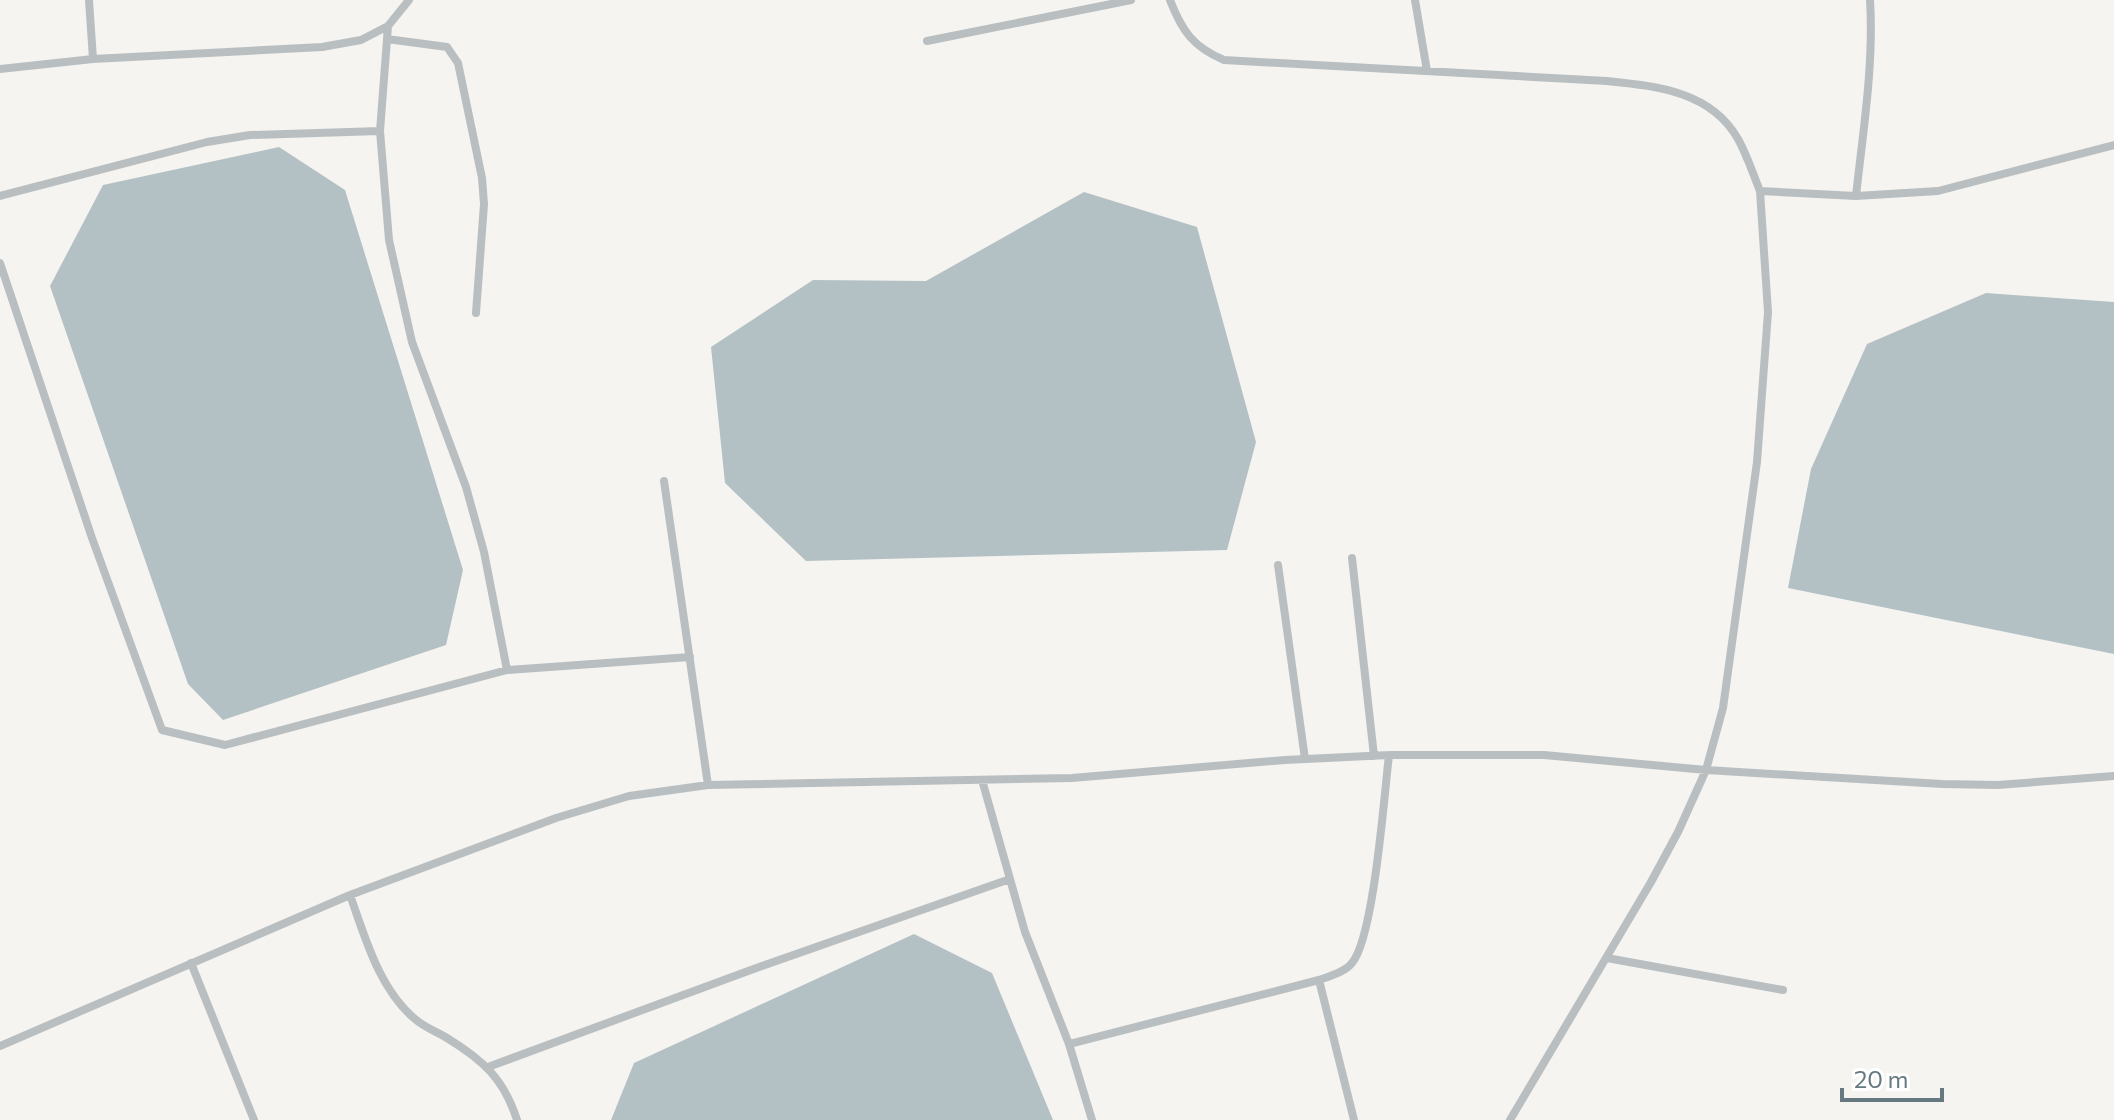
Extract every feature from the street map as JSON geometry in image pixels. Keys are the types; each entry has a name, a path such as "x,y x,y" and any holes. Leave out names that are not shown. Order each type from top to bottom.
{"street":[{"path":"89,0 93,59"},
{"path":"0,69 93,59 322,47 361,40 388,26 409,0"},
{"path":"927,41 1131,0"},
{"path":"1170,0 1189,36 1203,51 1224,60 1607,81 1666,88 1704,105 1723,120 1737,138 1760,191 1768,312 1757,462 1723,708 1706,770 1672,844 1510,1120"},
{"path":"1415,0 1427,71"},
{"path":"1856,196 1868,78 1870,0"},
{"path":"388,26 380,131 389,240 412,342 466,487 484,552 507,670"},
{"path":"387,39 447,47 458,63 483,191 476,313"},
{"path":"0,196 236,137 380,131"},
{"path":"1760,191 1856,196 1938,191 2114,145"},
{"path":"0,263 92,538 162,730 225,745 507,670 690,657"},
{"path":"664,481 708,785"},
{"path":"1352,558 1374,756"},
{"path":"1278,565 1305,759"},
{"path":"1069,1044 1319,980 1341,972 1352,963 1367,926 1389,755"},
{"path":"0,1046 350,895 556,818 629,796 708,785 1072,778 1389,755 1544,755 1706,770 1942,784 1998,785 2114,776"},
{"path":"982,780 1025,932 1069,1044 1092,1120"},
{"path":"488,1067 1010,879"},
{"path":"350,895 376,963 398,1001 415,1020 473,1054 488,1067 506,1093 517,1120"},
{"path":"1607,958 1783,990"},
{"path":"191,963 254,1120"},
{"path":"1319,980 1354,1120"}],"shaded area":[{"path":"279,147 345,190 463,570 446,645 223,720 188,684 50,286 103,185"},
{"path":"1084,192 1197,227 1256,442 1227,550 806,561 725,483 711,347 813,280 926,281"},
{"path":"1986,293 2114,302 2114,654 1788,588 1811,469 1867,344"},
{"path":"914,934 992,973 1053,1120 611,1120 634,1063"}]}
